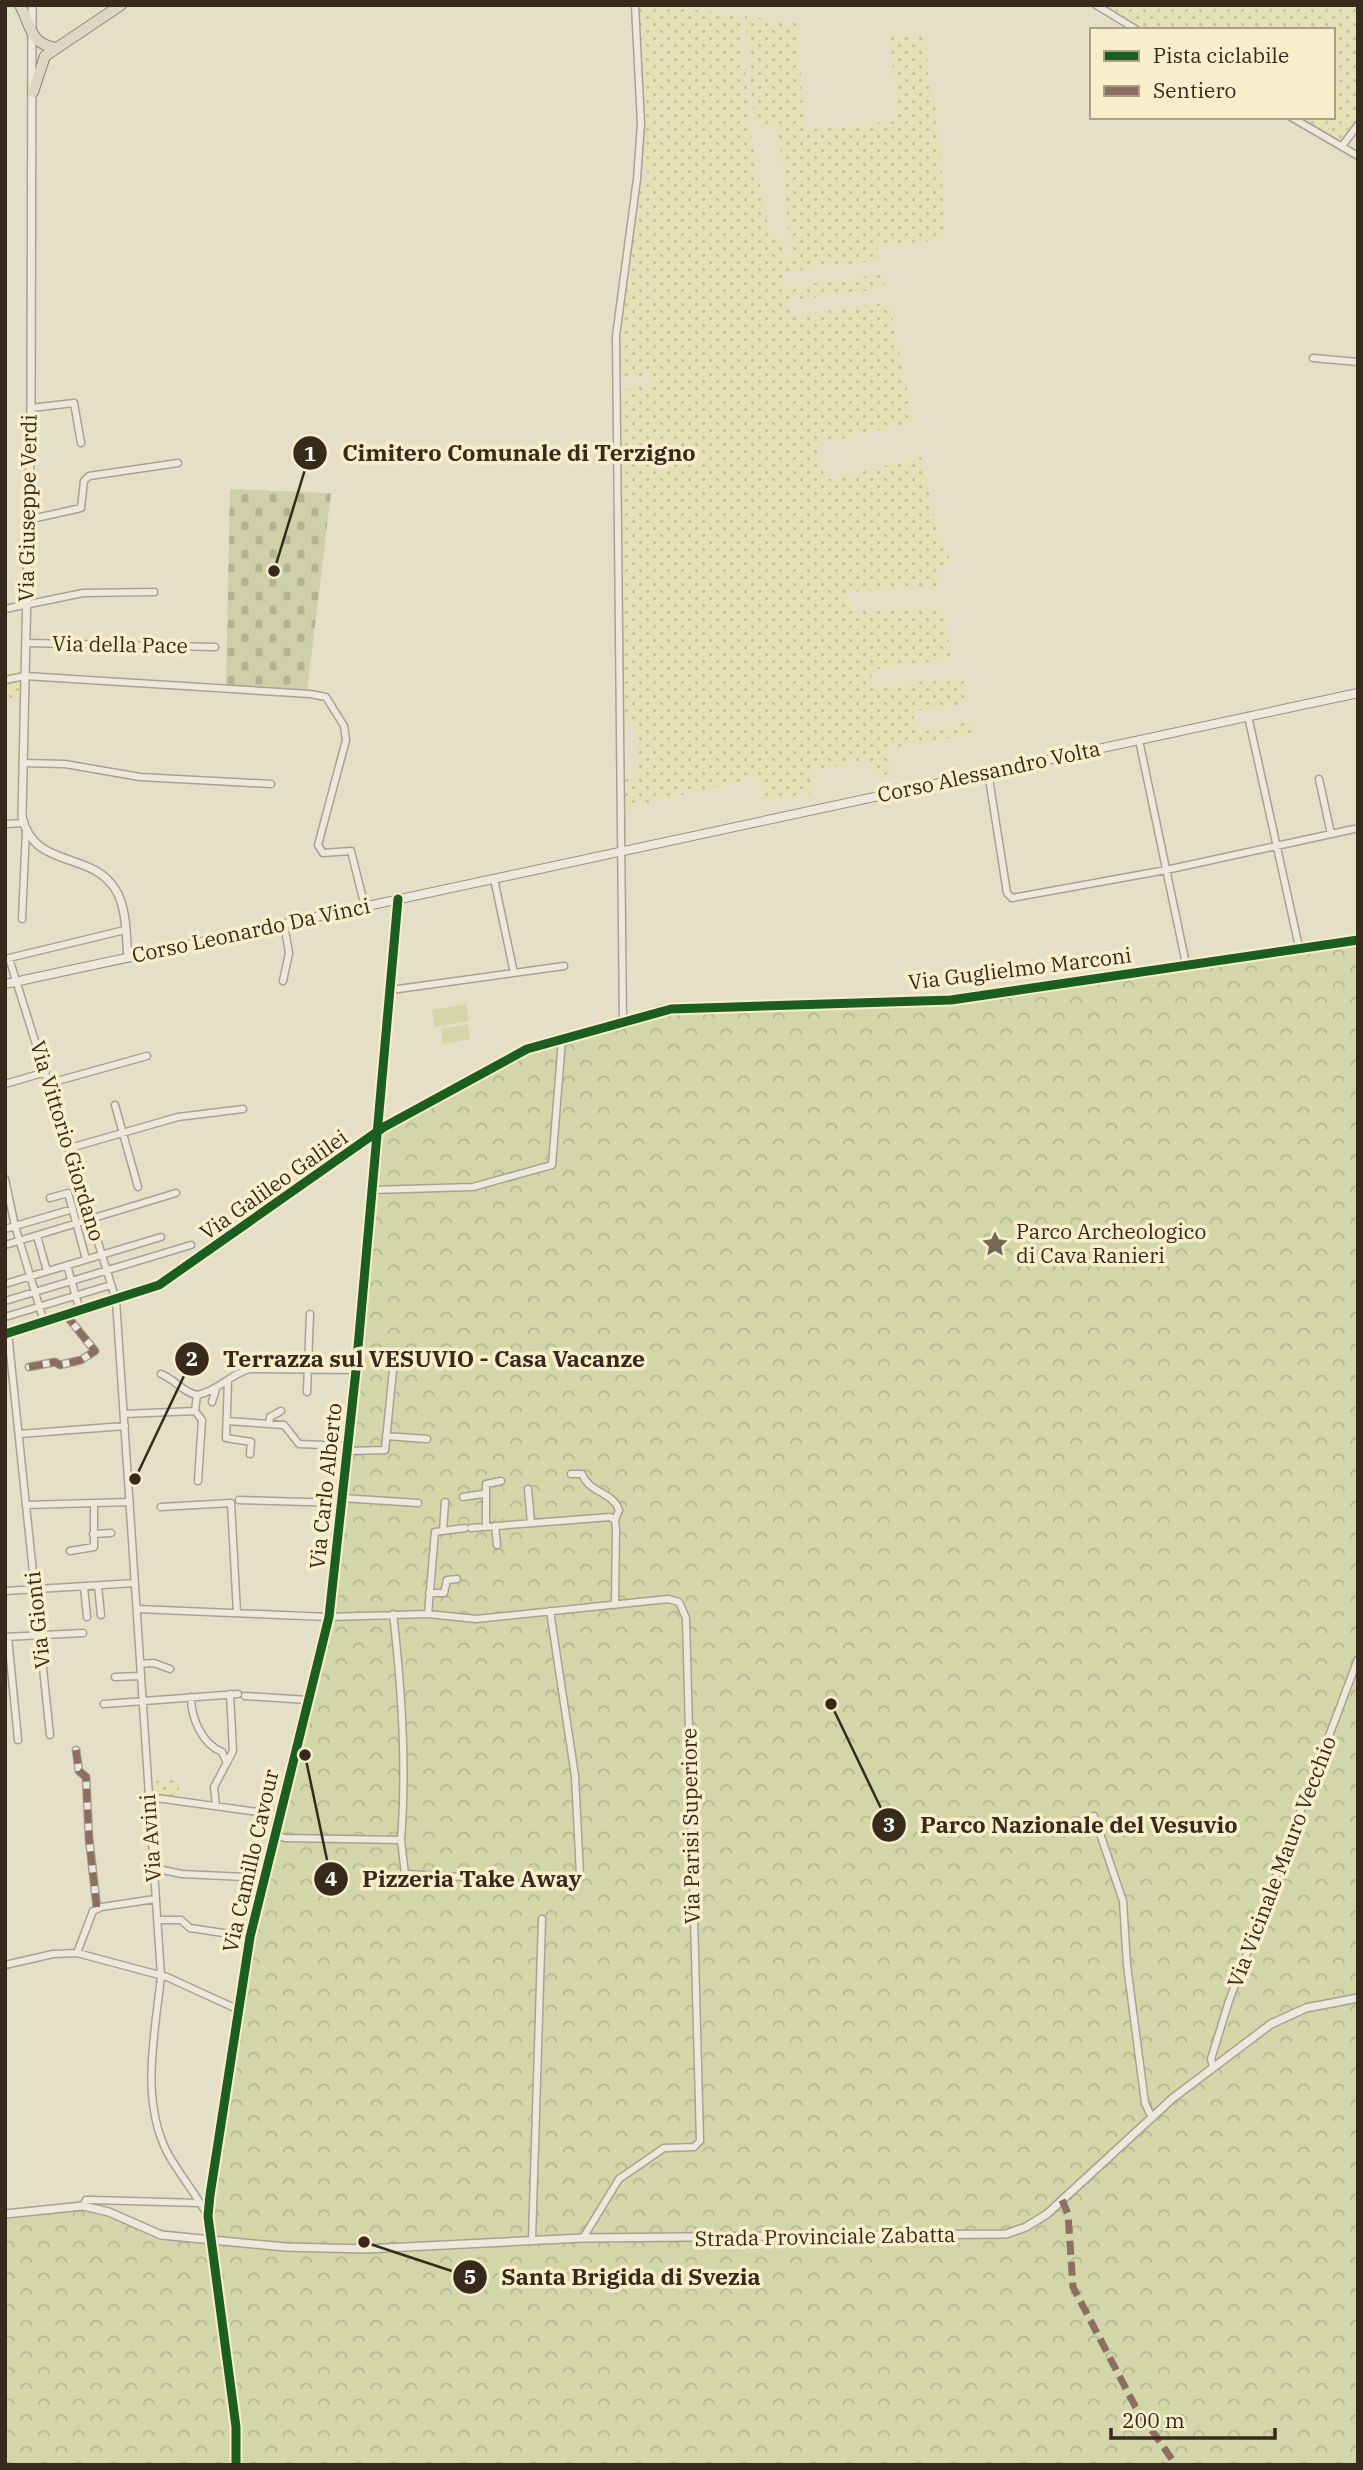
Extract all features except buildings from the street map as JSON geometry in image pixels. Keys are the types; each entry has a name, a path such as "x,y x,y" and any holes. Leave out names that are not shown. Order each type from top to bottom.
{"highway":[{"path":"20,5 32,35 44,46 57,48"},
{"path":"33,92 41,63 57,48 121,5"}],"main road":[{"name":"Corso Alessandro Volta","path":"621,851 1358,693"},
{"name":"Corso Leonardo Da Vinci","path":"5,984 621,851"}],"street":[{"name":"Via Giuseppe Verdi","path":"25,827 23,763 31,408 32,5"},
{"path":"623,1024 616,336 637,179 641,124 635,5"},
{"path":"1096,5 1134,28"},
{"path":"1295,119 1358,156"},
{"path":"1342,146 1358,125"},
{"path":"1313,358 1358,362"},
{"path":"31,408 74,403 81,443"},
{"path":"27,520 81,508 84,481 89,476 178,463"},
{"path":"5,610 83,593 154,592"},
{"name":"Via della Pace","path":"26,643 215,647"},
{"path":"5,680 25,676 326,697 344,726 345,740 318,845 323,853 351,851 365,907"},
{"path":"1248,716 1299,947"},
{"path":"1139,740 1186,964"},
{"path":"23,763 65,764 140,777 271,785"},
{"path":"988,772 1007,893 1012,898 1166,870 1354,830"},
{"path":"1319,779 1331,834"},
{"path":"5,824 25,827 40,848 100,873 109,881 119,897 128,958"},
{"path":"22,919 25,827"},
{"path":"494,879 513,973"},
{"name":"Via Carlo Alberto","path":"329,1617 356,1370 398,899"},
{"path":"283,981 289,953 284,924"},
{"name":"Via Vittorio Giordano","path":"116,1300 9,958 125,930"},
{"name":"Via Guglielmo Marconi","path":"562,1040 671,1009 951,1000 1358,940"},
{"path":"391,990 564,966"},
{"path":"372,1190 473,1187 552,1165 562,1040"},
{"name":"Via Galileo Galilei","path":"7,1334 148,1290 178,1273 378,1132 500,1061 562,1040"},
{"path":"50,1083 147,1056"},
{"path":"5,1084 46,1072"},
{"path":"115,1105 138,1187"},
{"path":"70,1148 178,1117 243,1109"},
{"path":"5,1179 15,1226 44,1322"},
{"name":"Via Vittorio Giordano","path":"50,1198 68,1193 86,1259"},
{"path":"5,1245 176,1193"},
{"path":"5,1229 73,1209"},
{"path":"37,1236 47,1271"},
{"path":"5,1284 161,1237"},
{"path":"5,1301 191,1245"},
{"path":"66,1265 80,1311"},
{"path":"5,1317 111,1285"},
{"name":"Via Avini","path":"116,1300 161,1976 151,2076 155,2111 167,2151 208,2216"},
{"path":"307,1392 310,1369 310,1314"},
{"path":"29,1367 81,1360 95,1351 66,1315"},
{"name":"Via Gionti","path":"7,1334 50,1735"},
{"path":"394,1360 386,1436 427,1439"},
{"path":"161,1374 173,1378 186,1393 197,1395 216,1389 250,1368 356,1370"},
{"path":"228,1380 226,1438 251,1442 250,1454"},
{"path":"212,1402 216,1389"},
{"path":"197,1395 195,1411 202,1420 198,1481"},
{"path":"124,1414 195,1411"},
{"path":"269,1424 270,1417 281,1411"},
{"path":"245,1413 246,1422"},
{"path":"227,1421 286,1427 299,1444 347,1448"},
{"path":"19,1434 125,1426"},
{"name":"Via Carlo Alberto","path":"347,1448 384,1450 386,1436"},
{"path":"571,1474 582,1474 596,1492 613,1500 619,1510 615,1520 615,1605"},
{"path":"486,1526 485,1484 501,1481"},
{"path":"528,1489 531,1523"},
{"path":"463,1497 484,1494"},
{"name":"Via Carlo Alberto","path":"239,1500 418,1503"},
{"path":"26,1505 130,1502"},
{"path":"443,1531 445,1502"},
{"path":"70,1551 94,1547 93,1534 98,1503"},
{"path":"161,1507 231,1503 237,1613"},
{"path":"428,1614 435,1532 603,1517 615,1520"},
{"path":"495,1526 497,1545"},
{"path":"93,1534 111,1533"},
{"path":"429,1593 445,1596 447,1580 457,1578"},
{"path":"5,1591 135,1583"},
{"path":"98,1586 101,1615"},
{"path":"84,1587 87,1618"},
{"name":"Via Parisi Superiore","path":"137,1609 329,1617 428,1614 476,1619 668,1598 678,1602 686,1618 700,2141 694,2147 664,2148 617,2181 583,2238"},
{"path":"550,1611 575,1776 580,1875"},
{"path":"393,1614 403,1715 404,1795 401,1840 405,1874 504,1879"},
{"name":"Via Camillo Cavour","path":"213,2241 208,2216 250,1937 329,1617"},
{"path":"18,1740 6,1637 83,1633"},
{"name":"Via Vicinale Mauro Vecchio","path":"1213,2067 1211,2059 1229,2001 1358,1659"},
{"path":"140,1664 154,1663 170,1669"},
{"path":"115,1677 141,1676"},
{"path":"216,1806 214,1787 233,1751 230,1694"},
{"path":"104,1704 230,1694 308,1700"},
{"path":"191,1697 193,1719 209,1747 222,1752 226,1761"},
{"path":"76,1750 79,1771 86,1777 97,1909"},
{"path":"149,1797 280,1815"},
{"path":"1094,1816 1123,1901 1127,1965 1145,2103 1152,2118"},
{"name":"Via Camillo Cavour","path":"276,1835 285,1838 401,1840"},
{"path":"153,1868 190,1874 266,1878"},
{"path":"76,1953 89,1917 97,1909 155,1899"},
{"path":"532,2240 542,1919"},
{"path":"157,1920 181,1920 190,1928 250,1937"},
{"path":"5,1965 53,1954 76,1953 161,1976 239,2010"},
{"name":"Strada Provinciale Zabatta","path":"83,2206 109,2212 161,2235 213,2241 378,2249 583,2238 1012,2233 1046,2214 1213,2067 1284,2017 1318,2004 1358,1998"},
{"path":"5,2214 83,2206 86,2200 201,2203"},
{"path":"213,2241 236,2427 236,2465"}],"shaded area":[{"path":"643,5 740,14 752,142 770,236 781,236 785,257 791,256 778,128 760,128 754,122 745,16 798,23 804,130 897,121 890,34 926,37 929,85 939,123 945,237 941,240 877,246 880,260 783,273 786,287 883,274 886,288 788,301 791,316 889,302 914,422 817,445 825,480 921,457 938,532 952,564 936,567 940,587 846,592 852,611 943,609 952,659 871,670 873,688 964,676 968,704 913,711 916,733 972,721 976,734 888,748 892,774 875,778 870,761 812,770 814,793 764,800 758,778 624,808 622,775 636,775 637,772 635,723 622,723 619,390 628,389 628,386 652,387 652,377 619,376 618,333 639,185 649,183 647,170 640,170 643,107 638,10"},
{"path":"1102,5 1358,5 1358,118 1338,141 1299,119 1335,119 1335,84 1341,79 1335,74 1335,70 1344,59 1335,52 1335,28 1137,28"},
{"path":"20,679 20,698 5,700 5,682"},
{"path":"178,1779 180,1799 151,1794 150,1781"}],"green space":[{"path":"230,489 331,493 307,691 226,687"},
{"path":"1358,934 1358,2465 5,2465 5,2211 92,2199 159,2229 208,2235 207,2200 247,1951 295,1730 326,1620 336,1493 353,1372 350,1367 376,1133 387,1122 498,1060 537,1042 564,1038 660,1004 863,1000 955,993"},
{"path":"466,1004 469,1021 435,1027 432,1010"},
{"path":"468,1024 470,1039 443,1044 441,1029"},
{"path":"503,1487 506,1518 490,1520 486,1488"}],"marked path":[{"path":"29,1367 55,1362 60,1365 81,1360 95,1351 66,1315"},
{"path":"76,1750 79,1771 86,1777 97,1909"},
{"path":"1062,2200 1068,2214 1073,2287 1135,2406 1176,2465"}],"cycle path":[{"path":"236,2465 236,2427 208,2216 210,2195 250,1937 329,1617 356,1370 398,899"},
{"path":"5,1334 159,1285 384,1127 527,1049 671,1009 951,1000 1358,940"}],"place":[{"name":"Cimitero Comunale di Terzigno","path":"274,571"},
{"name":"Parco Archeologico di Cava Ranieri","path":"995,1244"},
{"name":"Terrazza sul VESUVIO - Casa Vacanze","path":"135,1479"},
{"name":"Parco Nazionale del Vesuvio","path":"831,1704"},
{"name":"Pizzeria Take Away","path":"305,1755"},
{"name":"Santa Brigida di Svezia","path":"364,2242"}]}
